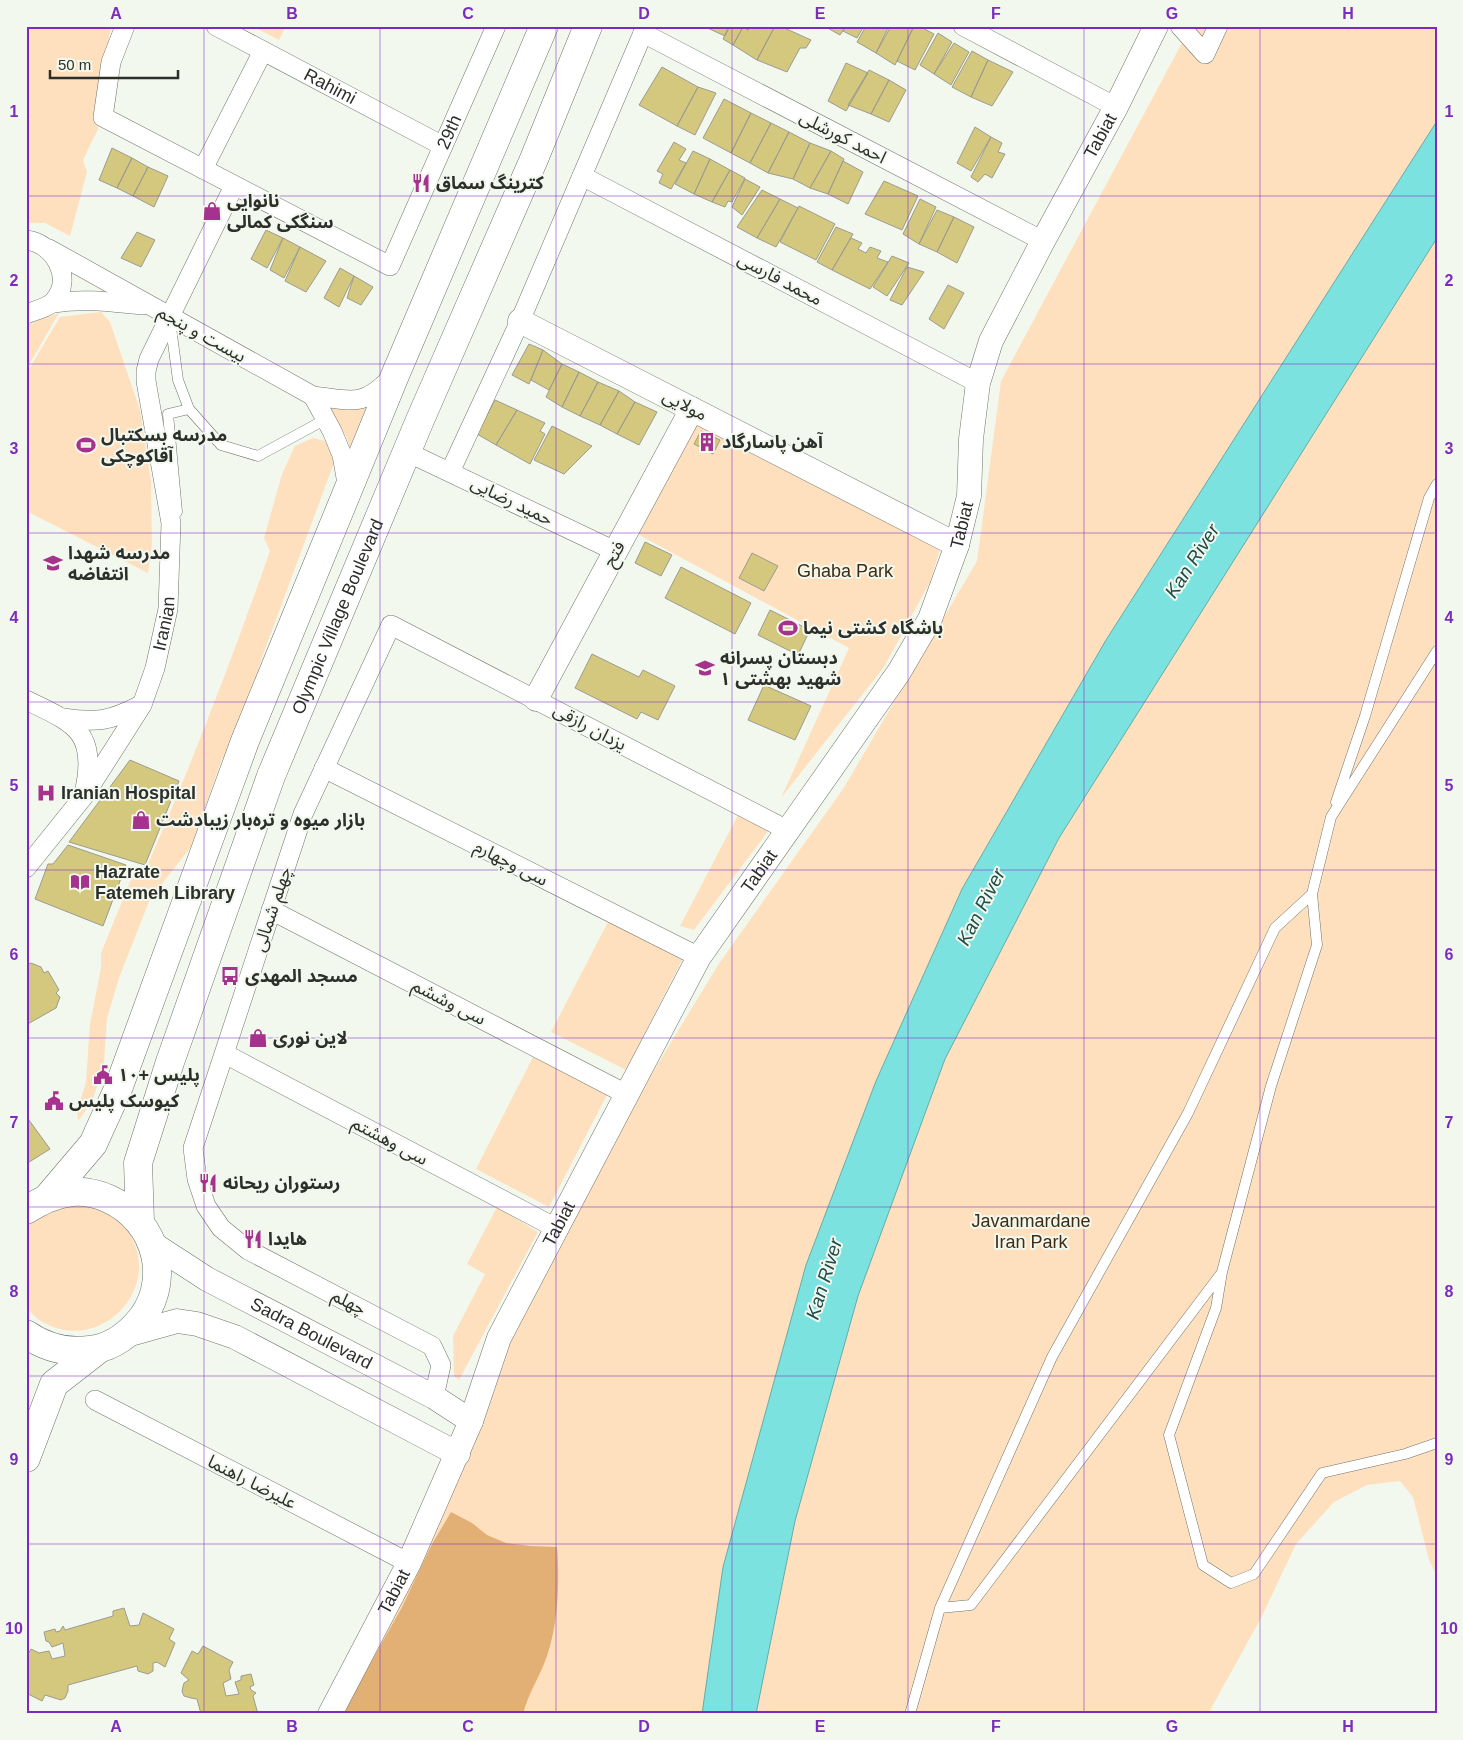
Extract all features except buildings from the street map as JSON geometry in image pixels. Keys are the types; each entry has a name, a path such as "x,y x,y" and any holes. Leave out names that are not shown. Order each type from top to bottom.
{"main road":[{"path":"37,1203 93,1144 118,1089 245,741 396,373 544,26"},
{"name":"Olympic Village Boulevard","path":"127,1335 144,1316 155,1294 158,1269 146,1233 138,1164 170,1062 271,776 534,159 588,26"},
{"path":"37,1203 73,1192 98,1194 122,1205 146,1233"},
{"path":"26,1334 50,1347 74,1352 99,1349 127,1335"},
{"path":"26,1458 54,1384 99,1349"}],"street":[{"path":"125,26 111,62 103,116 234,186"},
{"name":"Rahimi","path":"216,26 443,146"},
{"name":"29th","path":"234,186 390,266 496,26"},
{"path":"963,26 1116,107"},
{"name":"Tabiat","path":"330,1714 409,1563 458,1454 472,1420 499,1338 698,958 899,672 930,619 957,545 969,496 971,439 978,383 991,341 1116,107 1156,26"},
{"path":"1180,26 1204,54 1218,26"},
{"path":"450,472 520,321 644,30"},
{"name":"احمد کورشلی","path":"644,30 1043,241"},
{"path":"204,170 264,51"},
{"name":"محمد فارسی","path":"582,176 978,383"},
{"name":"Iranian","path":"26,868 84,796 142,705 155,668 168,609 171,523 146,381 146,371 149,359 234,186"},
{"path":"26,240 42,244 151,305"},
{"path":"49,249 56,258 62,276 58,295 53,303"},
{"name":"بیست و پنجم","path":"26,314 53,303 72,300 101,300 151,305 313,396"},
{"name":"مولایی","path":"520,321 957,545"},
{"path":"313,396 357,400 374,394 396,373"},
{"path":"313,396 326,418 342,455 348,490"},
{"name":"فتح","path":"536,699 692,408"},
{"name":"حمید رضایی","path":"408,452 615,551"},
{"name":"یزدان رازقی","path":"391,625 789,831"},
{"name":"چهلم شمالی","path":"221,1228 206,1206 196,1179 193,1148 303,814 391,625"},
{"path":"26,700 63,718 82,734 89,754 89,771 84,796"},
{"path":"63,718 88,722 117,717 142,705"},
{"name":"سی وچهارم","path":"324,768 698,958"},
{"name":"سی وششم","path":"271,910 626,1094"},
{"name":"سی وهشتم","path":"225,1054 556,1228"},
{"name":"چهلم","path":"221,1228 248,1250 432,1346 441,1366 434,1397"},
{"name":"Sadra Boulevard","path":"146,1233 207,1280 434,1397 472,1420"},
{"path":"127,1335 177,1321 197,1324 235,1337 458,1454"},
{"name":"علیرضا راهنما","path":"95,1400 409,1563"}],"lane":[{"path":"170,316 178,380 189,409 221,445 258,456 326,418"},
{"path":"170,536 178,518 168,414 189,409"},
{"path":"1437,484 1429,498 1364,716 1331,817 1312,894 1317,945 1271,1086 1222,1272 1216,1308 1169,1435 1203,1565 1231,1583 1254,1574 1322,1473 1405,1454 1437,1443"},
{"path":"1331,817 1437,650"},
{"path":"910,1714 940,1608 1052,1357 1188,1113 1275,928 1312,894"},
{"path":"940,1608 971,1605 1222,1272"}],"green space":[{"path":"26,26 112,26 109,36 98,129 83,160 87,172 70,236 45,223 26,223"},
{"path":"252,26 286,26 279,40"},
{"name":"Javanmardane Iran Park","path":"1191,26 1437,26 1437,1576 1429,1560 1413,1497 1400,1481 1367,1485 1334,1502 1296,1544 1260,1620 1208,1714 340,1714 490,1382 636,1100 718,965 843,789 977,561 1001,381"},
{"name":"مدرسه بسکتبال آقاکوچکی","path":"101,312 110,322 140,410 151,481 152,544 148,573 26,511 26,374 60,317"},
{"path":"59,313 26,370 26,325"},
{"path":"369,401 350,447 346,436 324,404"},
{"name":"Ghaba Park","path":"694,419 941,546 930,582 884,667 781,798 849,648 639,535"},
{"path":"313,438 325,441 333,448 334,463 264,652 229,755 222,759 191,847 150,899 119,978 107,1018 104,1063 92,1102 78,1121 77,1111 86,1082 90,1024 101,968 101,953 135,870 145,871 179,792 226,672 270,551 264,538 282,474 295,446"},
{"path":"738,815 769,830 694,930 680,926"},
{"path":"609,920 683,958 626,1070 551,1032"},
{"path":"535,1053 609,1091 549,1207 476,1169"},
{"path":"58,1204 91,1205 107,1210 124,1226 136,1248 139,1270 134,1291 122,1309 106,1322 86,1330 64,1330 41,1321 26,1308 26,1224 38,1213"},
{"path":"497,1207 538,1232 459,1380 454,1376 453,1336 485,1274 467,1264"}],"shaded area":[{"path":"451,1512 472,1523 487,1535 506,1543 557,1547 558,1591 555,1622 549,1651 523,1714 342,1714 402,1607 432,1544"}],"water":[{"name":"Kan River","path":"1437,121 1437,238 1059,838 945,1059 858,1296 795,1521 756,1714 702,1714 723,1567 806,1265 876,1081 962,889 1106,640"}],"place":[{"name":"کترینگ سماق","path":"421,183"},
{"name":"نانوایی سنگکی کمالی","path":"212,211"},
{"name":"آهن پاسارگاد","path":"707,442"},
{"name":"مدرسه بسکتبال آقاکوچکی","path":"86,445"},
{"name":"مدرسه شهدا انتفاضه","path":"53,563"},
{"name":"باشگاه کشتی نیما","path":"788,628"},
{"name":"دبستان پسرانه شهید بهشتی ۱","path":"705,668"},
{"name":"Iranian Hospital","path":"46,793"},
{"name":"بازار میوه و تره‌بار زیبادشت","path":"141,820"},
{"name":"Hazrate Fatemeh Library","path":"80,882"},
{"name":"مسجد المهدی","path":"230,976"},
{"name":"لاین نوری","path":"258,1038"},
{"name":"پلیس +۱۰","path":"103,1075"},
{"name":"کیوسک پلیس","path":"54,1101"},
{"name":"رستوران ریحانه","path":"208,1183"},
{"name":"هایدا","path":"253,1239"}]}
